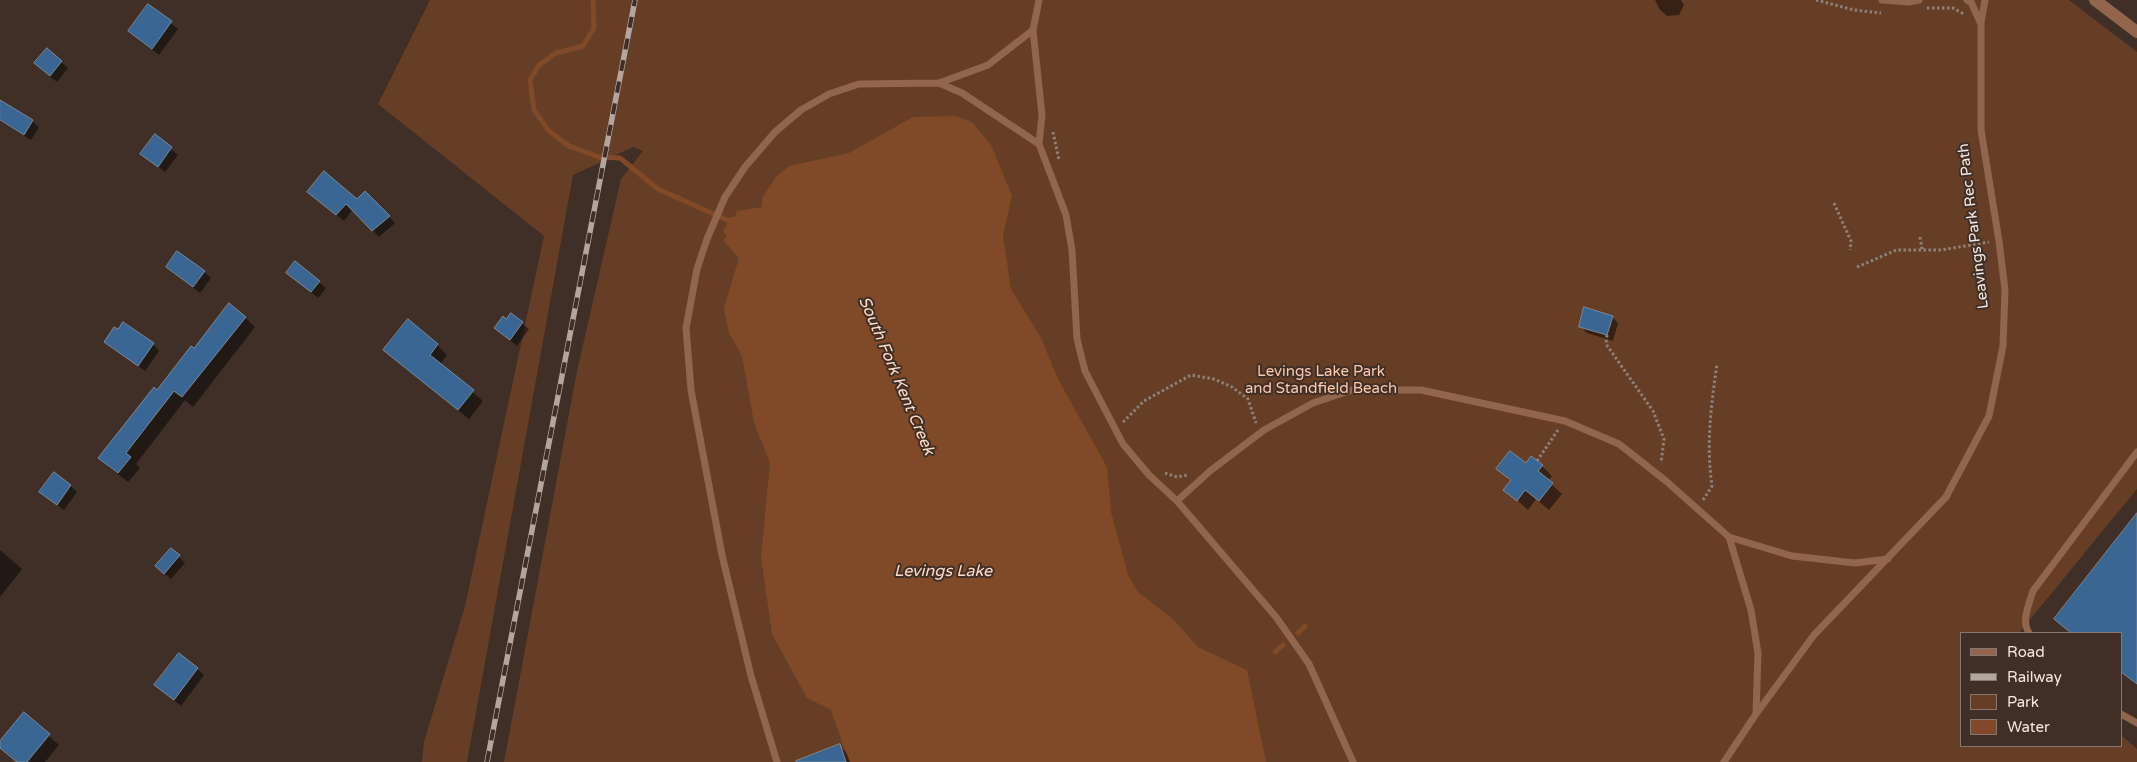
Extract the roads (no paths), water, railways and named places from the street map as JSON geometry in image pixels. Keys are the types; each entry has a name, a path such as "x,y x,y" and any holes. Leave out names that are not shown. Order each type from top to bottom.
{"street":[{"path":"2095,0 2137,32"}],"lane":[{"path":"1039,0 1033,30 1042,115 1039,144 1066,215 1072,250 1077,339 1085,371 1123,444 1149,475 1177,501 1276,617 1309,664 1352,762"},
{"path":"1882,0 1908,2 1919,0"},
{"path":"1967,0 1971,2 1981,22"},
{"path":"1724,762 1756,714 1814,636 1946,497 1989,416 2003,346 2004,290 1999,241 1981,130 1981,22 1985,0"},
{"path":"777,762 751,676 722,555 691,390 686,328 697,269 706,239 725,197 745,167 775,132 802,110 829,94 859,84 939,83 988,65 1033,30"},
{"path":"939,83 962,93 1039,144"},
{"path":"1177,501 1210,470 1264,430 1313,403 1352,390 1421,390 1565,420 1619,444 1666,481 1729,537 1792,556 1855,563 1888,559"},
{"path":"2028,632 2026,613 2033,591 2137,452"},
{"path":"1729,537 1751,610 1756,644 1756,714"},
{"path":"2122,715 2137,724"}],"water":[{"name":"Levings Lake","path":"956,116 973,123 991,145 1012,196 1003,236 1011,289 1041,338 1058,379 1107,467 1111,512 1128,575 1138,592 1173,619 1198,647 1247,670 1266,762 849,762 831,710 807,698 772,634 761,557 770,463 754,423 742,356 729,333 724,308 739,258 723,240 727,235 723,232 730,217 735,217 737,211 762,207 762,198 776,177 789,166 849,153 913,117"}],"waterway":[{"name":"South Fork Kent Creek","path":"593,0 594,28 583,46 556,53 539,65 530,80 534,110 549,131 569,146 599,157 620,158 658,189 734,223"},
{"path":"1298,633 1305,626"},
{"path":"1275,652 1283,645"}],"railway":[{"path":"487,762 635,0"}],"park label":[{"name":"Levings Lake Park and Standfield Beach","path":"1321,380"}]}
